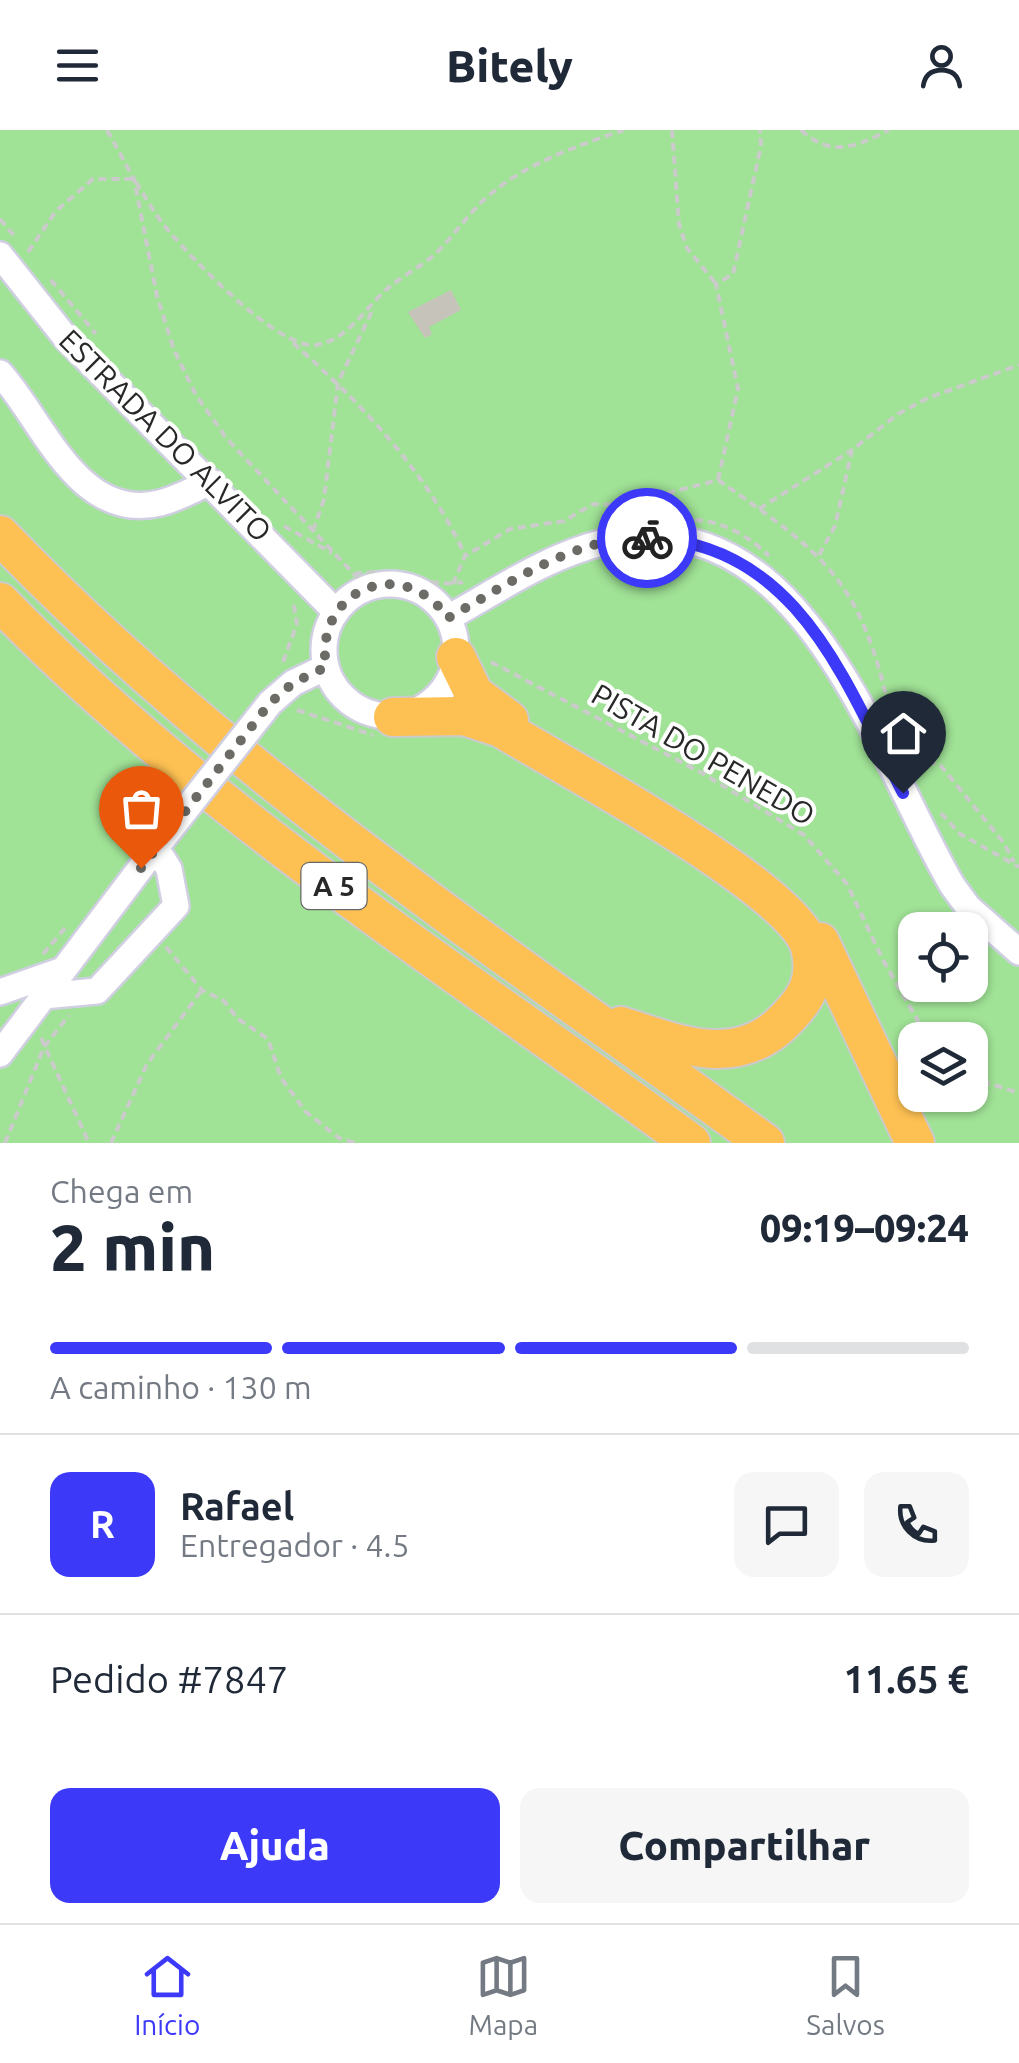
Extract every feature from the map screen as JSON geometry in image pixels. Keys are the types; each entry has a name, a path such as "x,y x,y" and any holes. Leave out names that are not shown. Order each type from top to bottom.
{"highway":[{"name":"A 5","path":"0,536 55,593 183,708 380,864 765,1143"},
{"name":"A 5","path":"8,615 146,740 334,886 691,1143"},
{"path":"471,658 474,694 501,715 757,874 796,909 823,946 914,1143"},
{"path":"393,717 464,716 501,728 750,880 790,915 810,944 814,982 798,1008 764,1039 720,1052 592,1017"}],"street":[{"name":"ESTRADA DO ALVITO","path":"0,255 65,338 336,612"},
{"path":"0,373 62,459 82,481 106,497 129,504 158,504 211,482"},
{"path":"448,618 547,563 603,542 658,539 703,546 742,561 800,611 826,649 952,884 968,907 1019,952"},
{"path":"361,581 407,586 431,598 448,618 471,658 431,703 393,717 356,708 337,690 326,667 324,644 336,612 361,581"},
{"path":"0,1054 60,971 270,703 293,683 326,667"},
{"path":"43,996 97,991 176,906 169,868 158,845"},
{"path":"0,992 60,971"}],"path":[{"path":"107,130 167,230 226,289 338,383 430,491 465,556"},
{"path":"313,530 324,500 338,383 385,290 439,250 475,208 508,181 552,158 624,130"},
{"path":"672,130 679,224 688,248 716,284 738,389 718,480"},
{"path":"716,284 733,274 761,146 760,130"},
{"path":"801,130 826,148 845,149 889,130"},
{"path":"28,252 56,210 93,179 134,180"},
{"path":"134,180 157,296 174,350 196,396 227,439 361,581 376,569 442,583 476,580"},
{"path":"289,340 315,345 374,308"},
{"path":"759,509 852,450 898,414 928,398 1019,365"},
{"path":"819,555 835,526 852,450"},
{"path":"684,520 712,520 756,543 779,566"},
{"path":"282,524 337,556"},
{"path":"278,668 288,655 297,624 294,601 287,589"},
{"name":"PISTA DO PENEDO","path":"471,658 702,774 804,836 847,884 882,960 918,1022"},
{"path":"934,806 960,834 1019,868"},
{"path":"151,933 180,960 202,990 224,1002 238,1019 268,1039 281,1078 306,1112 339,1138 356,1143"},
{"path":"111,1143 147,1064 202,990"},
{"path":"44,1047 89,1143"},
{"path":"988,1082 1019,1093"}],"green space":[{"path":"0,130 1019,130 1019,1143 0,1143"}],"building":[{"path":"451,290 461,310 429,327 432,334 425,338 408,312"}],"way so far":[{"path":"141,868 270,703 293,683 326,667 326,632 336,612 355,593 380,584 407,586 431,598 448,618 547,563 603,542 647,538"}],"route":[{"path":"647,538 703,546 742,561 781,591 826,649 903,793"}]}
